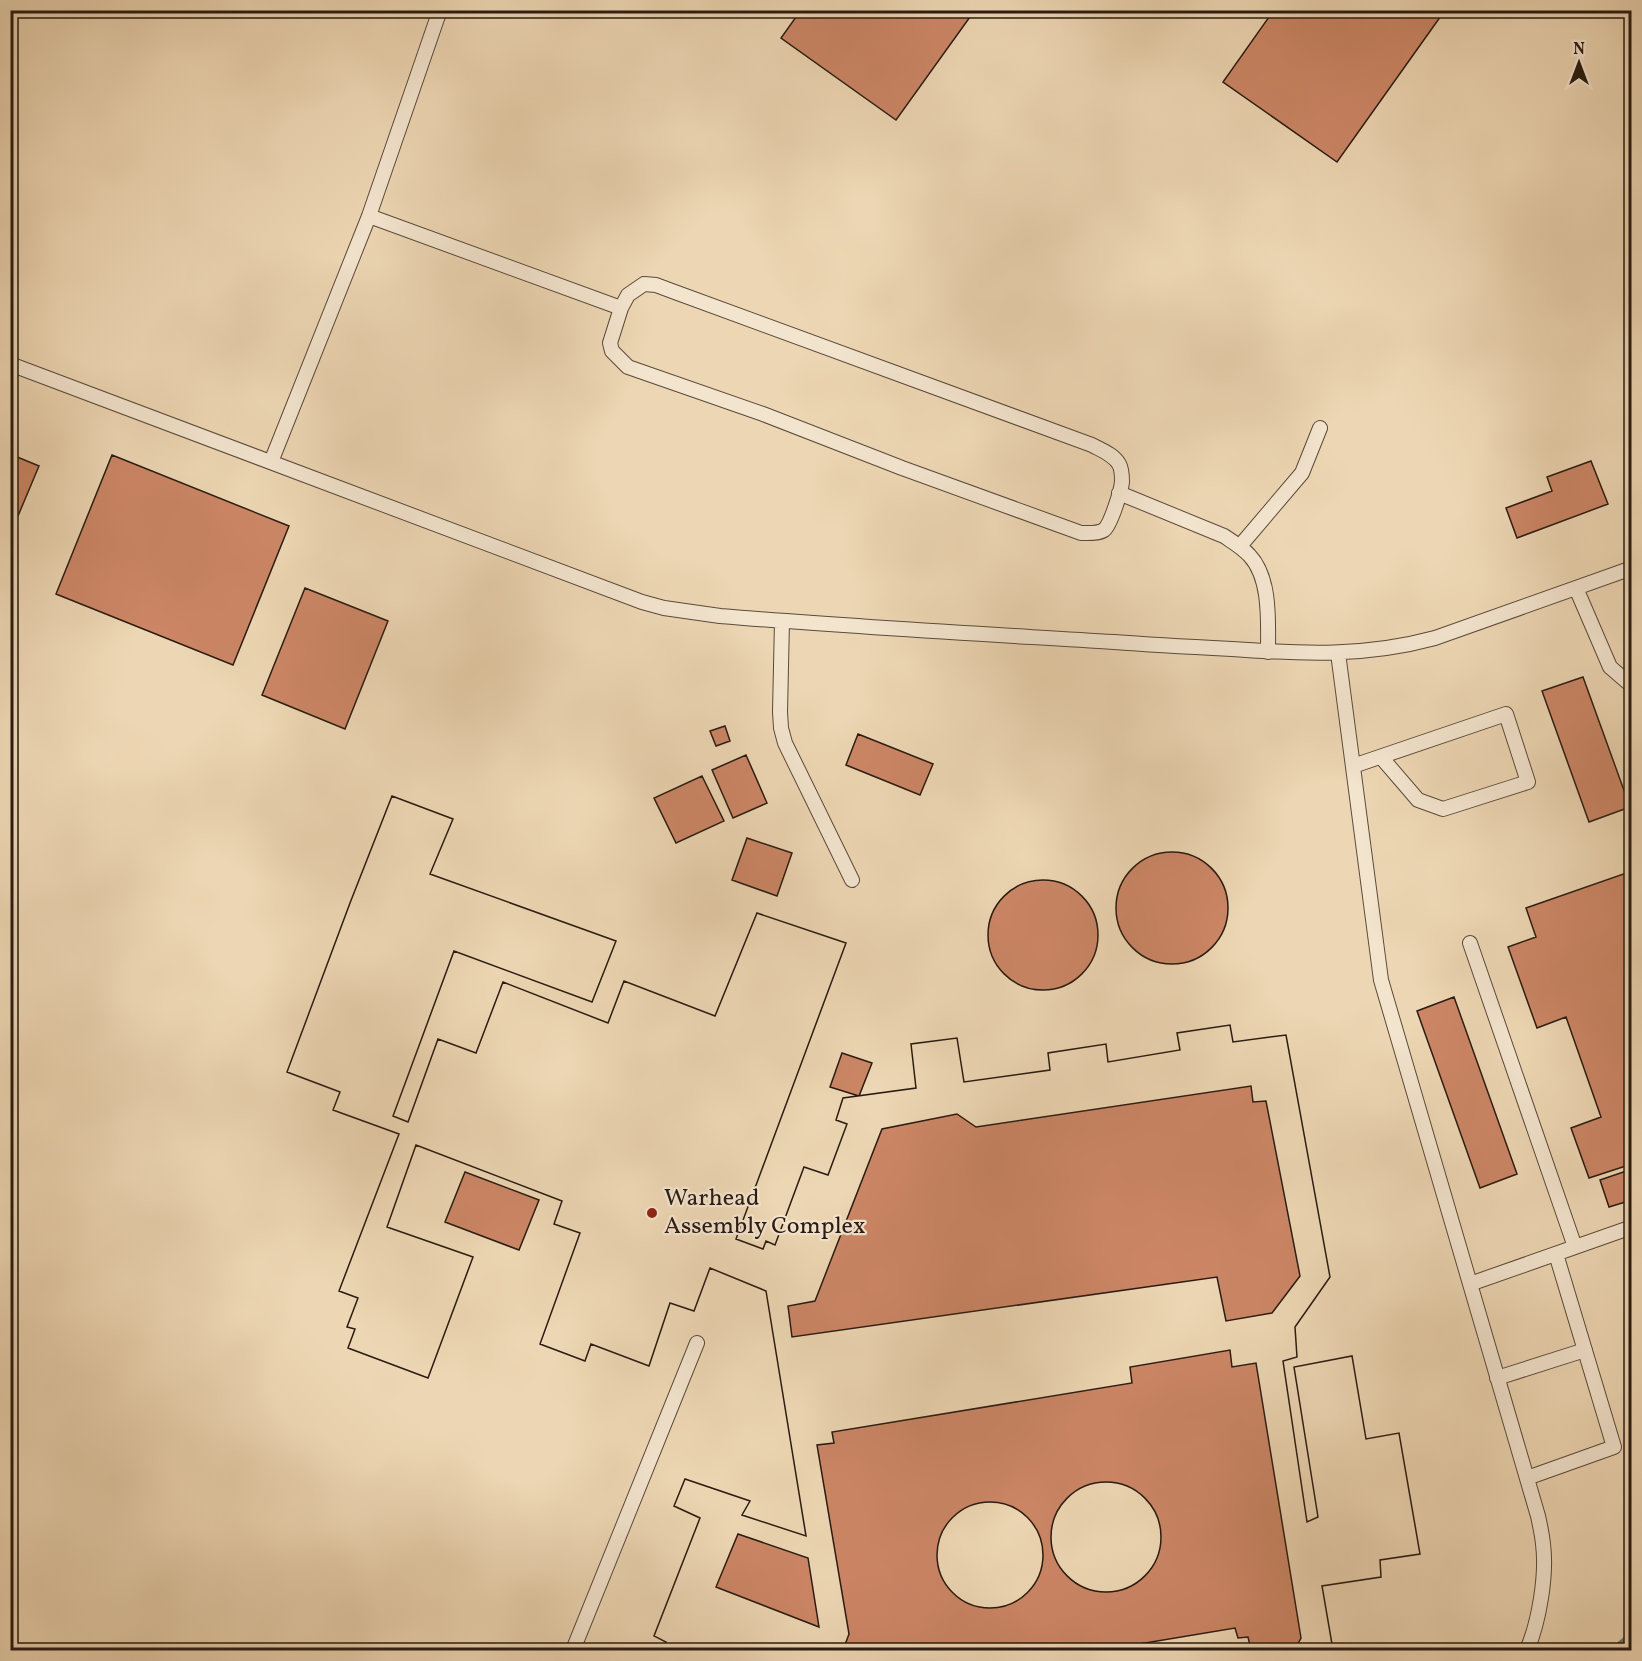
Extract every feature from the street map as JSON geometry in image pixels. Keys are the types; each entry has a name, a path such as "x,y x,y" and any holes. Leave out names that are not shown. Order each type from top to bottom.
{"lane":[{"path":"271,462 369,216 440,10"},
{"path":"369,216 621,309"},
{"path":"644,284 656,285 1092,445 1114,458 1120,466 1122,483 1119,493 1109,522 1103,530 1081,533 902,468 763,414 628,367 612,351 610,343 621,309 628,295 635,289 644,284"},
{"path":"10,364 642,602 664,608 720,616 1268,652 1366,652 1405,646 1435,638 1632,568"},
{"path":"1240,546 1302,473 1320,428"},
{"path":"1119,493 1224,536 1252,557 1260,572 1268,606 1268,652"},
{"path":"1576,588 1610,667 1632,686"},
{"path":"782,621 780,712 785,743 852,880"},
{"path":"1338,653 1381,980 1538,1516 1543,1543 1542,1594 1527,1650"},
{"path":"1353,766 1506,714 1528,782 1443,809 1418,800 1381,757"},
{"path":"1470,943 1575,1247"},
{"path":"1470,1284 1632,1227"},
{"path":"1527,1478 1614,1447 1556,1254"},
{"path":"573,1650 697,1343"},
{"path":"1497,1378 1585,1350"}],"building":[{"path":"801,10 975,10 896,120 781,38"},
{"path":"1274,10 1440,10 1443,13 1337,162 1223,82"},
{"path":"10,454 39,466 10,535"},
{"path":"112,455 289,526 233,665 56,594"},
{"path":"1591,461 1608,504 1517,538 1506,508 1552,491 1547,477"},
{"path":"305,588 388,621 345,729 262,695"},
{"path":"1583,677 1630,807 1589,822 1542,691"},
{"path":"725,726 730,741 716,746 710,731"},
{"path":"858,734 933,764 920,795 846,765"},
{"path":"746,755 767,803 733,818 712,770"},
{"path":"702,776 724,821 676,843 654,798"},
{"name":"Warhead Assembly Complex","path":"392,796 453,819 430,874 616,941 592,1002 454,951 393,1116 408,1122 438,1039 476,1053 503,982 608,1023 624,981 715,1016 757,913 846,943 736,1239 763,1249 766,1241 775,1245 804,1167 828,1175 847,1124 836,1120 843,1098 916,1088 911,1044 957,1038 964,1082 1050,1070 1048,1053 1106,1044 1108,1062 1180,1050 1177,1033 1230,1025 1233,1042 1286,1035 1330,1277 1295,1327 1297,1357 1283,1361 1307,1522 1318,1517 1294,1367 1352,1356 1366,1439 1399,1433 1420,1554 1380,1560 1381,1577 1322,1586 1332,1644 1327,1650 1288,1650 1295,1649 1301,1638 1256,1363 1232,1367 1230,1350 1130,1367 1132,1383 832,1432 834,1443 817,1445 849,1634 843,1650 662,1650 666,1642 654,1636 700,1518 674,1506 685,1479 750,1501 742,1515 806,1536 766,1291 710,1268 694,1311 670,1303 649,1366 591,1344 585,1361 540,1344 580,1233 554,1224 562,1201 416,1145 387,1227 473,1257 428,1378 348,1348 355,1329 347,1327 358,1298 339,1291 399,1134 333,1110 340,1092 287,1072","holes":["1251,1086 1253,1102 1266,1101 1300,1276 1272,1313 1226,1321 1217,1277 792,1337 788,1306 815,1301 882,1129 957,1114 976,1127","738,1534 808,1558 819,1627 716,1587"]},
{"path":"392,796 453,819 430,874 616,941 592,1002 454,951 393,1116 408,1122 438,1039 476,1053 503,982 608,1023 624,981 715,1016 757,913 846,943 736,1239 763,1249 766,1241 775,1245 804,1167 828,1175 847,1124 836,1120 843,1098 916,1088 911,1044 957,1038 964,1082 1050,1070 1048,1053 1106,1044 1108,1062 1180,1050 1177,1033 1230,1025 1233,1042 1286,1035 1330,1277 1295,1327 1297,1357 1283,1361 1307,1522 1318,1517 1294,1367 1352,1356 1366,1439 1399,1433 1420,1554 1380,1560 1381,1577 1322,1586 1332,1644 1327,1650 662,1650 666,1642 654,1636 700,1518 674,1506 685,1479 750,1501 742,1515 806,1536 766,1291 710,1268 694,1311 670,1303 649,1366 591,1344 585,1361 540,1344 580,1233 554,1224 562,1201 416,1145 387,1227 473,1257 428,1378 348,1348 355,1329 347,1327 358,1298 339,1291 399,1134 333,1110 340,1092 287,1072"},
{"path":"747,838 792,853 777,896 732,880"},
{"path":"1172,852 1193,857 1211,869 1223,887 1228,908 1223,929 1211,947 1193,959 1172,964 1151,959 1133,947 1121,929 1116,908 1121,887 1133,869 1151,857"},
{"path":"1632,871 1632,1164 1589,1178 1571,1128 1601,1117 1566,1017 1537,1028 1508,947 1536,937 1526,908"},
{"path":"1043,880 1064,884 1082,896 1094,914 1098,935 1094,956 1082,974 1064,986 1043,990 1022,986 1004,974 992,956 988,935 992,914 1004,896 1022,884"},
{"path":"1454,997 1517,1174 1480,1188 1417,1011"},
{"path":"842,1053 872,1063 859,1096 830,1087"},
{"path":"1632,1169 1632,1200 1609,1207 1600,1180"},
{"path":"465,1172 539,1200 519,1250 445,1222"},
{"path":"1106,1482 1127,1486 1145,1498 1157,1516 1161,1537 1157,1558 1145,1576 1127,1588 1106,1592 1085,1588 1067,1576 1055,1558 1051,1537 1055,1516 1067,1498 1085,1486"},
{"path":"990,1502 1010,1506 1027,1518 1039,1535 1043,1555 1039,1575 1027,1592 1010,1604 990,1608 970,1604 953,1592 941,1575 937,1555 941,1535 953,1518 970,1506"},
{"path":"1235,1628 1238,1638 1248,1637 1251,1650 1103,1650"}],"waterway":[{"path":"1616,1650 1632,1637"}],"place":[{"name":"Warhead Assembly Complex","path":"652,1213"}]}
